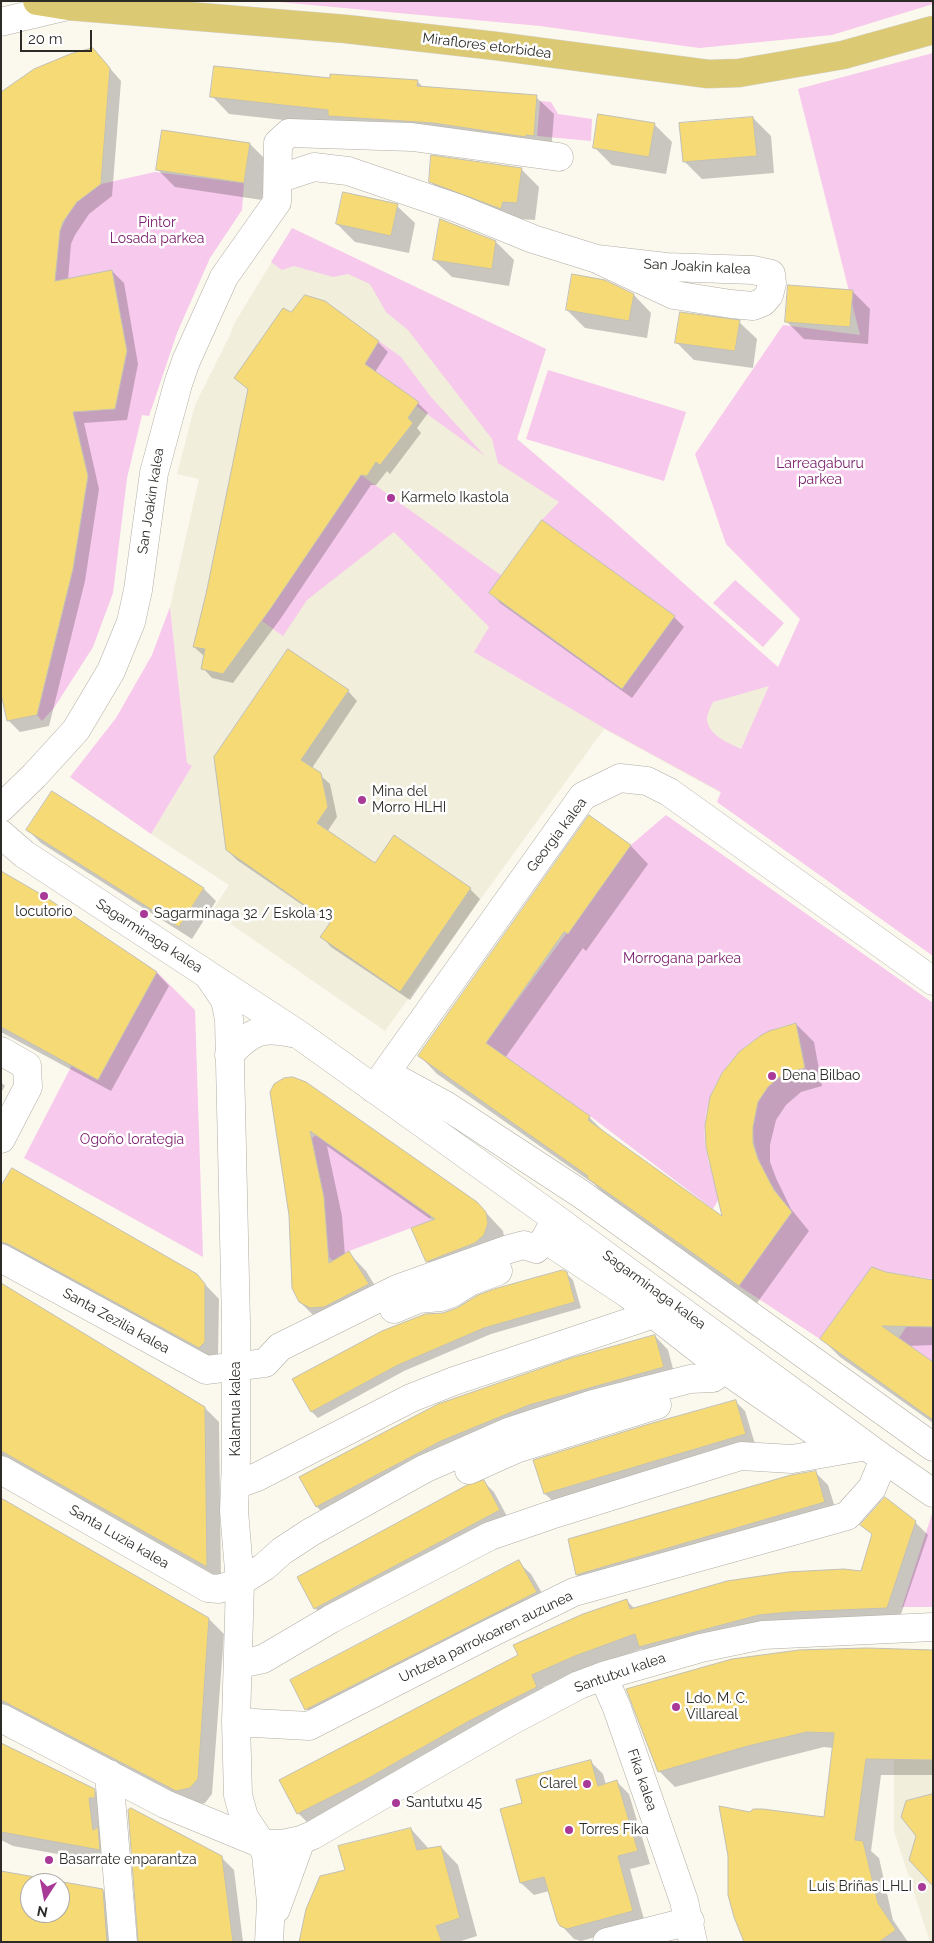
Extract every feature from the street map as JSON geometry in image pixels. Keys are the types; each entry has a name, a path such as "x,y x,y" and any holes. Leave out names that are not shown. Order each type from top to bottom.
{"main road":[{"name":"Miraflores etorbidea","path":"37,1 68,6 112,5 477,44 708,74 739,73 843,55 933,30"}],"street":[{"path":"1,22 68,6"},
{"name":"San Joakin kalea","path":"1,808 34,776 76,730 111,671 131,622 138,590 154,473 178,384 190,352 224,277 277,202 278,143 289,133 412,137 559,157"},
{"name":"San Joakin kalea","path":"278,179 314,167 348,171 449,205 532,239 597,259 674,295 754,306 763,302 769,295 772,283 771,274 753,270 666,267 597,259"},
{"name":"Georgia kalea","path":"374,1089 583,796 620,778 647,781 669,792 933,981"},
{"name":"Sagarminaga kalea","path":"1,834 31,859 298,1034 374,1089 545,1235 862,1456 933,1492"},
{"name":"Kalamua kalea","path":"208,974 225,1000 229,1019 236,1323 234,1511 240,1582 251,1660 236,1722 238,1795 244,1817 262,1844"},
{"name":"Sagarminaga kalea","path":"229,1055 242,1042 254,1034 276,1029 298,1034"},
{"path":"1,1051 27,1066 28,1087 1,1139"},
{"path":"374,1089 399,1080 445,1105 581,1194 933,1447"},
{"path":"235,1367 265,1363 280,1347 396,1289 524,1245 545,1235 654,1314 718,1374 862,1456"},
{"name":"Santa Zezilia kalea","path":"1,1258 206,1370 235,1367"},
{"path":"235,1485 257,1478 411,1398 454,1381 654,1314"},
{"path":"240,1582 267,1565 282,1551 311,1532 424,1468 508,1432 593,1404 690,1379 718,1374"},
{"path":"251,1660 490,1536 551,1515 741,1456 792,1460 862,1456"},
{"name":"Untzeta parrokoaren auzunea","path":"236,1722 309,1726 574,1592 847,1516 872,1488 862,1456"},
{"name":"Santa Luzia kalea","path":"1,1470 208,1588 220,1589 240,1582"},
{"name":"Santutxu kalea","path":"307,1837 509,1722 579,1685 603,1676 701,1648 763,1634 933,1626"},
{"name":"Fika kalea","path":"603,1676 620,1717 691,1931"},
{"path":"1,1718 165,1804 262,1844 282,1844 307,1837"},
{"path":"109,1774 123,1942"},
{"path":"269,1938 279,1900 307,1837"},
{"path":"262,1844 269,1878 269,1938"},
{"path":"608,1942 691,1931"}],"shaded area":[{"path":"292,228 546,349 517,439 610,518 777,670 721,793 604,729 385,1031 212,911 229,885 151,834 192,766 187,764 170,607 199,479 177,474 195,405 234,324"},
{"name":"Luis Briñas LHLI","path":"894,1759 933,1760 933,1942 930,1942 894,1831"}],"green space":[{"path":"268,1 933,1 933,4 832,35 699,48 540,26"},
{"name":"Larreagaburu parkea","path":"933,53 933,956 717,802 721,792 604,728 474,652 489,627 394,532 307,600 283,636 262,621 361,475 502,576 489,594 622,689 675,616 542,520 559,502 498,463 492,439 408,330 386,312 370,284 348,274 333,277 294,266 282,270 271,262 292,228 546,349 517,439 610,518 778,667 800,619 726,544 695,454 783,325 860,335 798,89","holes":["769,686 741,749 719,737 710,728 707,717 710,707 713,702"]},
{"path":"540,101 551,102 558,114 592,119 591,141 537,136"},
{"name":"Pintor Losada parkea","path":"155,172 244,183 242,210 210,258 177,333 149,416 142,415 127,478 113,593 93,647 54,708 42,721 37,715 73,569 88,476 73,412 115,409 127,351 112,270 55,281 60,231 68,214 77,202 101,184"},
{"path":"379,341 401,357 431,397 485,456 416,406 419,402 365,364"},
{"path":"548,370 686,412 664,481 526,439"},
{"path":"735,580 784,623 763,647 713,603"},
{"path":"170,607 187,763 192,766 151,834 70,777 116,718 152,655"},
{"name":"Morrogana parkea","path":"666,815 933,1003 933,1279 886,1272 872,1267 820,1339 739,1286 792,1212 760,1164 753,1136 753,1122 758,1102 770,1085 785,1074 805,1068 796,1023 775,1029 757,1038 740,1051 726,1067 715,1085 708,1105 705,1126 708,1160 721,1195 713,1209 590,1116 486,1043 631,845"},
{"name":"Ogoño lorategia","path":"157,972 195,1010 203,1257 24,1158 72,1065 98,1079"},
{"path":"316,1135 431,1216 430,1221 349,1251 333,1261 329,1257 312,1138"},
{"path":"908,1324 933,1327 933,1362 899,1338"},
{"path":"932,1514 933,1607 902,1607"}],"building":[{"path":"93,48 110,68 101,184 77,202 63,222 60,231 55,281 112,270 127,351 115,409 73,412 88,476 73,569 37,715 7,721 1,694 1,92 34,69 70,54"},
{"path":"214,66 330,78 330,74 418,80 417,86 537,95 534,136 526,135 526,137 433,123 328,116 328,110 210,97"},
{"path":"598,114 655,123 649,157 593,148"},
{"path":"753,117 757,156 683,162 679,123"},
{"path":"162,130 250,143 244,183 156,170"},
{"path":"431,155 522,168 517,203 503,202 501,209 429,182"},
{"path":"343,192 398,204 391,236 336,224"},
{"path":"440,219 496,241 492,269 433,260"},
{"path":"572,274 605,280 634,294 629,321 566,310"},
{"path":"788,285 853,290 850,327 785,322"},
{"path":"305,295 325,301 379,341 365,364 419,402 408,418 413,423 380,465 376,462 367,476 361,475 271,608 223,674 201,669 205,649 193,647 206,594 248,389 234,378 283,308 291,312"},
{"path":"680,312 740,320 735,351 675,343"},
{"path":"542,520 675,616 622,689 489,593"},
{"path":"288,649 349,690 301,760 321,773 328,807 317,823 375,863 394,835 471,888 400,992 320,937 330,923 226,850 214,757"},
{"path":"52,791 204,888 179,927 26,830"},
{"path":"589,815 631,845 568,934 564,932 486,1043 590,1116 588,1120 722,1216 706,1147 705,1125 710,1097 722,1073 739,1052 769,1031 796,1023 805,1068 783,1074 768,1087 758,1102 753,1127 753,1143 758,1159 774,1190 792,1212 739,1286 418,1056"},
{"path":"1,871 44,896 157,972 98,1080 1,1027"},
{"path":"293,1077 306,1082 477,1202 486,1212 488,1223 484,1235 475,1243 426,1262 411,1228 435,1219 310,1131 324,1197 329,1263 349,1251 369,1284 324,1307 310,1308 299,1302 292,1288 289,1215 270,1092 274,1084 284,1078"},
{"path":"12,1168 197,1274 205,1284 205,1342 199,1348 8,1244 1,1242 1,1186"},
{"path":"872,1267 886,1272 933,1280 933,1327 882,1326 933,1362 933,1420 820,1339"},
{"path":"563,1270 567,1272 575,1302 484,1328 398,1365 311,1412 292,1379 382,1331 425,1314 443,1313 457,1308 478,1295 494,1289"},
{"path":"1,1283 205,1407 207,1567 1,1451"},
{"path":"655,1335 664,1367 529,1405 441,1441 316,1507 299,1477 438,1404 571,1358"},
{"path":"736,1400 746,1434 544,1494 533,1460 649,1424"},
{"path":"816,1471 825,1502 576,1575 568,1539 791,1475"},
{"path":"484,1480 500,1510 314,1609 297,1577 467,1485"},
{"path":"885,1497 916,1521 887,1608 759,1615 639,1647 635,1634 575,1656 532,1675 537,1687 469,1721 367,1779 297,1814 279,1780 518,1655 513,1645 583,1614 627,1599 630,1609 727,1581 788,1572 844,1569 861,1571 872,1534 860,1525"},
{"path":"1,1498 209,1618 198,1779 190,1788 176,1791 1,1700"},
{"path":"519,1560 537,1592 305,1710 290,1680"},
{"path":"867,1648 933,1650 933,1760 866,1759 855,1840 863,1841 878,1903 896,1930 879,1942 744,1942 728,1895 728,1856 719,1806 750,1812 753,1809 763,1809 824,1817 834,1733 807,1732 748,1746 658,1772 626,1689 732,1659 799,1650"},
{"path":"1,1743 95,1789 95,1798 89,1798 93,1830 98,1827 100,1850 1,1832"},
{"name":"Torres Fika","path":"591,1760 598,1786 617,1780 638,1851 618,1856 633,1911 567,1929 560,1926 557,1921 544,1877 520,1883 500,1809 522,1803 516,1780"},
{"path":"933,1794 933,1886 909,1860 916,1836 901,1817 906,1801"},
{"path":"131,1808 222,1856 233,1942 138,1942 128,1810"},
{"path":"411,1828 417,1850 441,1846 460,1918 436,1926 442,1942 299,1942 306,1909 320,1876 345,1870 338,1846"},
{"path":"1,1871 20,1874 20,1923 70,1923 70,1883 103,1889 107,1942 1,1942"}],"place":[{"name":"Karmelo Ikastola","path":"391,498"},
{"name":"Mina del Morro HLHI","path":"362,800"},
{"name":"locutorio","path":"44,896"},
{"name":"Sagarmínaga 32 / Eskola 13","path":"144,914"},
{"name":"Dena Bilbao","path":"772,1076"},
{"name":"Ldo. M. C. Villareal","path":"676,1707"},
{"name":"Clarel","path":"587,1784"},
{"name":"Santutxu 45","path":"396,1803"},
{"name":"Torres Fika","path":"569,1830"},
{"name":"Basarrate enparantza","path":"49,1860"},
{"name":"Luis Briñas LHLI","path":"922,1887"}]}
